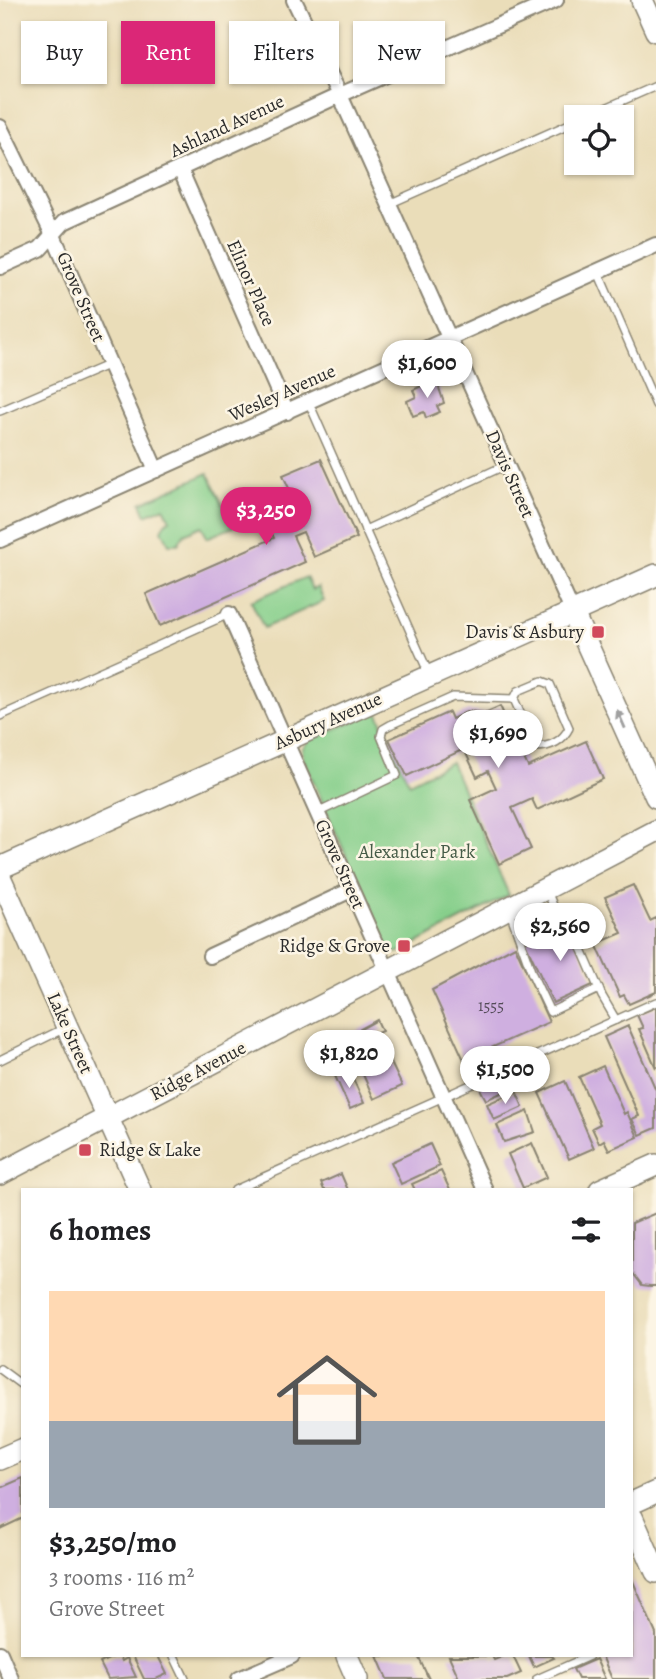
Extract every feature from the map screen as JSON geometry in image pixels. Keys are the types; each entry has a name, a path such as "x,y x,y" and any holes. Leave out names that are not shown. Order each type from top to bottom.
{"main road":[{"path":"642,0 656,31"},
{"name":"Asbury Avenue","path":"0,868 656,575"},
{"name":"Davis Street","path":"573,614 656,797"},
{"name":"Ridge Avenue","path":"0,1174 656,831"},
{"name":"Lake Street","path":"0,877 138,1188"},
{"path":"605,1188 655,1169"},
{"path":"0,1459 21,1450"},
{"path":"633,1503 656,1492"},
{"path":"633,1519 656,1572"},
{"path":"347,1657 358,1679"}],"street":[{"name":"Davis Street","path":"294,0 340,95 573,614"},
{"name":"Ashland Avenue","path":"0,267 40,249 64,222 340,95 556,0"},
{"name":"Grove Street","path":"0,127 53,234 156,470"},
{"name":"Elinor Place","path":"180,169 287,412"},
{"name":"Wesley Avenue","path":"0,540 656,245"},
{"name":"Grove Street","path":"229,614 484,1188"},
{"path":"210,956 351,890"},
{"path":"0,1653 11,1679"},
{"path":"239,1679 290,1657"}],"lane":[{"path":"612,105 656,86"},
{"path":"389,204 564,126"},
{"path":"598,272 656,405"},
{"path":"0,411 110,364"},
{"path":"309,402 430,676"},
{"path":"365,530 506,465"},
{"path":"0,716 229,614"},
{"path":"541,681 550,684 569,728 567,733 551,744 535,747 514,699 519,691 534,683 541,681"},
{"path":"317,813 397,775 381,736 383,729 453,697 514,699"},
{"path":"545,889 557,915"},
{"path":"509,908 532,974 550,1012 599,989"},
{"path":"518,934 557,915 568,918 599,989 616,1020"},
{"path":"239,1188 656,1002"},
{"path":"0,1060 67,1027"},
{"path":"0,1369 21,1385"},
{"path":"174,1657 185,1679"},
{"path":"537,1679 587,1657"},
{"path":"556,1670 560,1679"}],"green space":[{"path":"208,473 233,527 207,538 202,526 184,534 178,544 169,544 162,530 170,520 164,507 146,515 141,503"},
{"path":"306,577 312,590 318,587 324,601 264,628 251,601"},
{"name":"Alexander Park","path":"377,711 409,783 451,762 509,895 398,953 391,951 383,939 303,758 302,749 309,740"}],"building":[{"path":"436,379 444,403 437,406 440,412 426,418 424,412 413,416 407,401 416,397 413,390"},
{"path":"321,459 357,538 314,557 303,532 293,536 305,562 160,626 146,594 274,538 264,515 295,502 283,475"},
{"path":"500,706 528,767 586,741 603,779 537,810 532,799 512,808 531,849 499,864 470,800 496,788 488,771 477,777 464,749 407,776 389,739 449,712 452,719 468,711 485,713"},
{"path":"633,885 650,921 656,918 656,992 629,1004 624,995 620,997 596,944 622,933 605,897"},
{"path":"568,923 595,984 553,1003 525,942"},
{"path":"515,946 549,1022 464,1060 432,990"},
{"path":"656,1007 656,1068 639,1029 643,1028 637,1015"},
{"path":"377,1020 382,1031 377,1033 402,1086 374,1099 346,1037"},
{"path":"628,1026 656,1090 656,1128 640,1135 632,1119 639,1116 604,1037"},
{"path":"603,1066 624,1114 627,1112 638,1137 609,1150 604,1140 599,1143 592,1128 600,1124 579,1077"},
{"path":"349,1070 364,1103 350,1109 335,1076"},
{"path":"506,1072 514,1087 486,1100 478,1085"},
{"path":"565,1081 594,1148 569,1159 539,1093"},
{"path":"516,1091 523,1107 494,1120 487,1104"},
{"path":"528,1111 535,1132 504,1142 497,1125"},
{"path":"532,1143 547,1177 523,1188 508,1154"},
{"path":"430,1144 440,1166 401,1184 391,1162"},
{"path":"441,1171 449,1188 414,1188 412,1184"},
{"path":"341,1174 347,1188 323,1188 321,1183"},
{"path":"656,1213 656,1286 642,1285 633,1273 633,1223"},
{"path":"21,1479 21,1519 0,1529 0,1488"},
{"path":"633,1581 656,1634 656,1679 612,1679 602,1657 633,1657"},
{"path":"113,1657 120,1657 122,1661 127,1658 136,1677 108,1679 100,1663"},
{"path":"133,1657 158,1657 167,1674 156,1679 144,1679"},
{"path":"377,1657 418,1657 429,1679 387,1679"},
{"path":"449,1657 492,1657 494,1660 513,1657 521,1673 507,1679 451,1679 458,1676"},
{"path":"529,1657 554,1658 534,1667"},
{"path":"596,1659 605,1679 578,1679 573,1669"}],"place":[{"name":"Davis & Asbury","path":"598,632"},
{"name":"Ridge & Grove","path":"404,946"},
{"name":"Ridge & Lake","path":"85,1150"}]}
